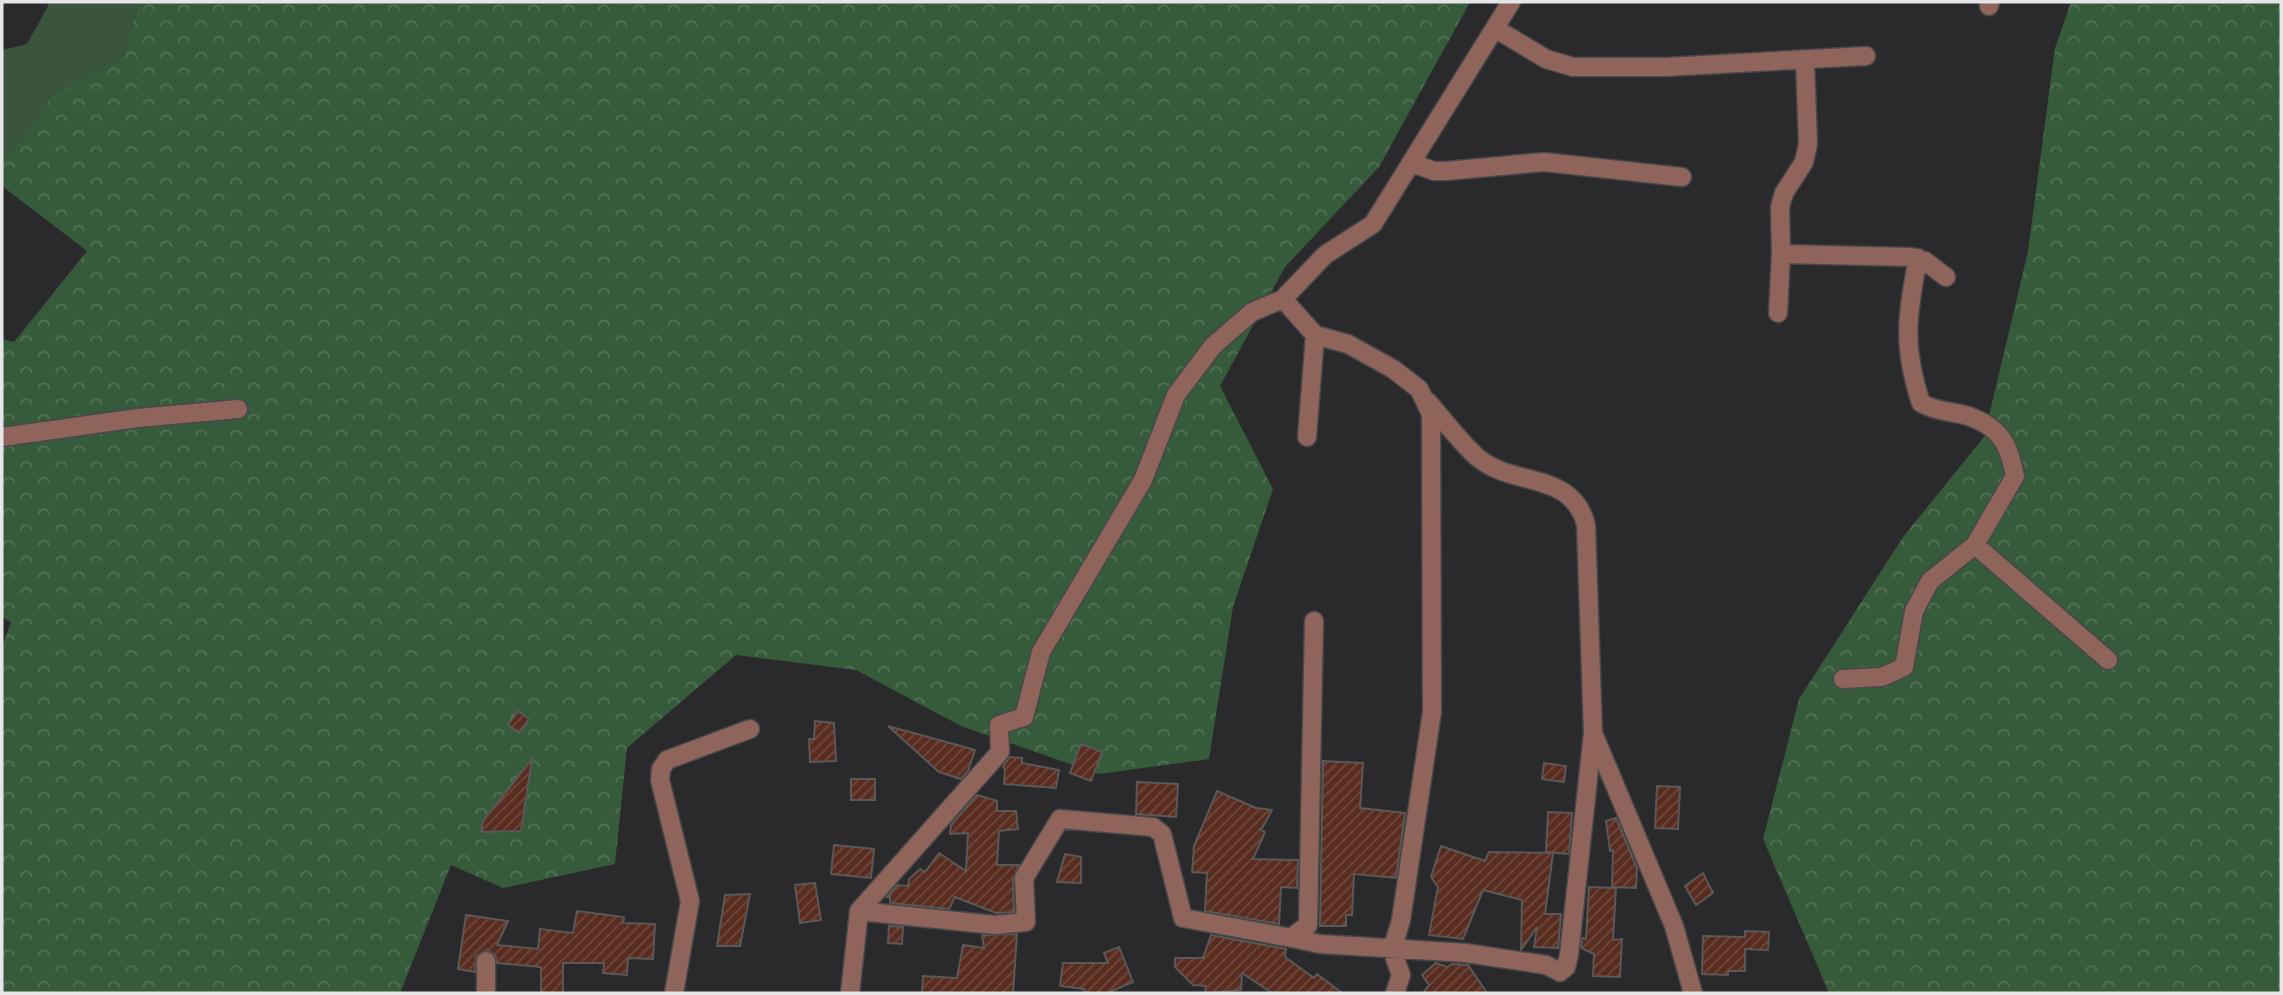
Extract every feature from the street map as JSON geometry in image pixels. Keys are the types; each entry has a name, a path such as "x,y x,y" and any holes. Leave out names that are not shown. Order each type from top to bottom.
{"street":[{"path":"850,993 859,911 1000,752 999,725 1024,717 1041,652 1143,480 1176,395 1213,345 1252,312 1283,299 1325,255 1373,224 1511,2"},
{"path":"1496,29 1546,60 1573,67 1867,57"},
{"path":"1778,313 1780,206 1804,162 1808,144 1805,61"},
{"path":"1412,163 1434,171 1446,171 1544,162 1682,177"},
{"path":"1781,254 1918,258 1946,277"},
{"path":"1843,679 1882,677 1904,667 1914,611 1930,581 1975,545 2015,476 2010,448 2000,435 1968,416 1935,411 1921,403 1909,367 1907,341 1918,258"},
{"path":"859,911 995,925 1026,922 1024,878 1060,819 1153,827 1162,834 1183,918 1297,939 1392,950 1489,956 1546,965 1560,972 1566,967 1593,733 1583,513 1563,489 1512,476 1478,457 1419,389 1393,369 1348,344 1315,335 1283,299"},
{"path":"1307,437 1315,335"},
{"path":"1395,993 1401,975 1392,950 1401,920 1432,712 1433,427 1427,401"},
{"path":"2,437 138,418 238,409"},
{"path":"1975,545 2108,660"},
{"path":"1297,939 1296,934 1308,925 1314,621"},
{"path":"674,993 691,901 660,780 660,769 667,760 750,729"},
{"path":"1593,733 1669,914 1693,993"},
{"path":"486,961 486,993"}],"green space":[{"path":"50,2 139,2 122,56 53,94 2,163 2,50 27,44"},
{"path":"139,2 1470,2 1379,167 1285,267 1220,386 1273,489 1233,607 1209,759 1099,774 961,726 856,670 736,655 627,748 615,864 503,888 451,865 400,993 2,993 2,647 11,622 2,617 2,339 14,342 87,251 2,186 2,163 53,94 122,56"},
{"path":"2071,2 2281,2 2281,993 1829,993 1763,839 1799,699 1903,537 1984,437 2028,251 2055,48"}],"building":[{"path":"518,711 529,719 520,733 508,725"},
{"path":"815,721 834,723 836,761 810,762 809,739 814,739"},
{"path":"888,726 975,750 968,771 961,779 939,772"},
{"path":"1081,744 1102,752 1091,781 1070,773"},
{"path":"1010,757 1022,758 1022,763 1059,770 1056,788 1004,784 1003,766"},
{"path":"532,759 521,831 481,832 483,821"},
{"path":"1323,761 1363,763 1360,808 1405,813 1396,878 1354,874 1352,915 1346,915 1346,926 1320,926"},
{"path":"1544,763 1566,766 1564,782 1542,779"},
{"path":"851,779 875,779 875,800 851,800"},
{"path":"1137,782 1178,784 1176,817 1136,814"},
{"path":"1657,786 1680,787 1678,829 1655,828"},
{"path":"1217,791 1256,808 1272,810 1261,830 1265,832 1253,859 1298,860 1297,888 1281,887 1279,924 1205,911 1207,873 1192,872 1194,846"},
{"path":"977,795 997,801 997,811 1016,811 1018,829 999,831 997,865 1019,865 1013,879 1014,912 996,913 955,897 949,909 890,903 890,897 887,897 897,885 908,886 909,879 920,869 925,872 939,853 966,871 968,833 950,834 951,825"},
{"path":"1548,812 1572,813 1569,854 1546,852"},
{"path":"1616,818 1637,868 1636,888 1612,887 1613,850 1610,851 1606,821"},
{"path":"834,845 874,849 871,878 831,874"},
{"path":"1441,846 1485,861 1489,852 1553,853 1545,914 1561,914 1558,948 1534,947 1537,927 1521,950 1522,900 1483,890 1463,939 1429,935 1438,887 1431,877"},
{"path":"1065,854 1081,857 1081,883 1057,882"},
{"path":"1703,873 1713,893 1696,905 1685,886"},
{"path":"815,883 821,920 800,923 795,885"},
{"path":"1589,887 1616,888 1613,940 1622,939 1620,977 1593,976 1594,954 1581,948 1582,938 1586,939"},
{"path":"750,894 740,946 717,946 725,895"},
{"path":"577,911 624,917 623,923 655,924 653,959 628,958 627,975 603,973 604,963 563,963 563,993 541,993 541,967 497,963 495,955 487,950 476,956 475,972 458,969 466,915 508,921 497,945 538,949 540,929 573,933"},
{"path":"889,926 903,927 902,944 888,943"},
{"path":"1745,931 1769,932 1768,950 1745,949 1745,971 1728,971 1728,975 1702,974 1703,936 1745,937"},
{"path":"1017,934 1013,993 922,993 923,976 957,978 963,945 984,948 982,935"},
{"path":"1211,935 1286,949 1285,957 1314,978 1317,974 1342,993 1272,993 1242,973 1241,990 1205,993 1206,986 1193,985 1175,967 1175,958 1203,958"},
{"path":"1119,947 1133,982 1107,993 1085,993 1084,989 1060,986 1063,963 1108,963 1104,953"},
{"path":"1436,963 1447,967 1452,964 1468,965 1487,993 1423,993 1429,985 1422,975"}]}
